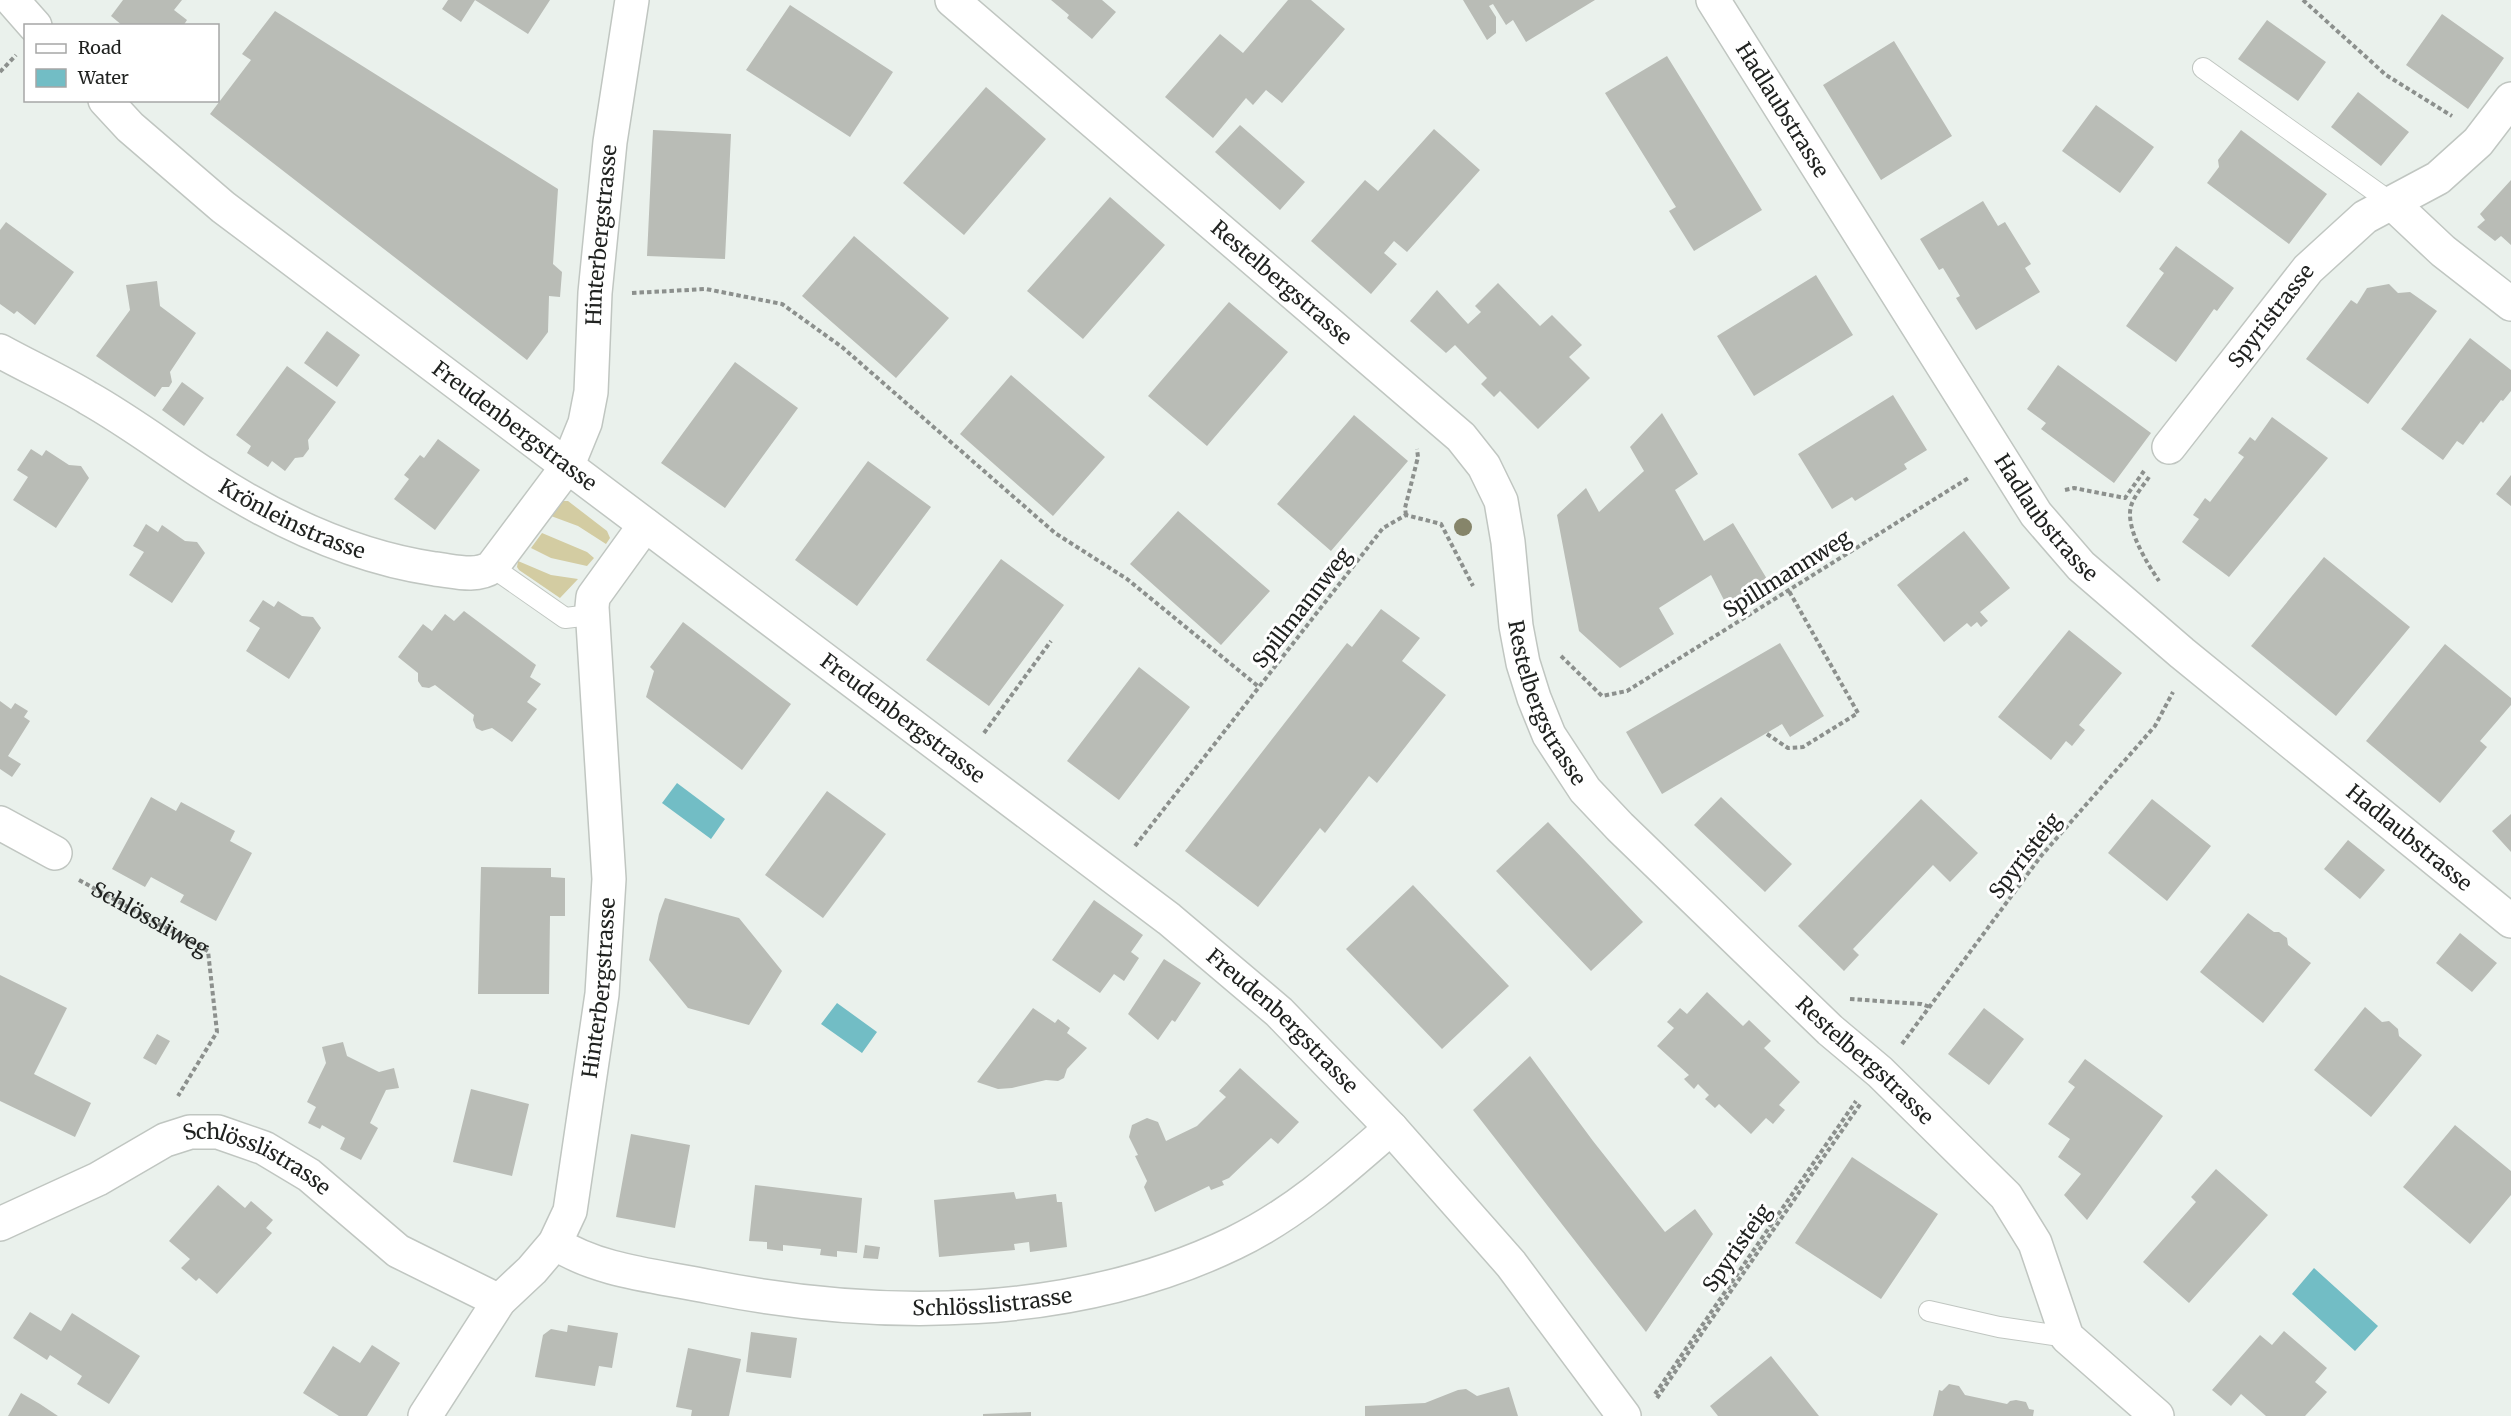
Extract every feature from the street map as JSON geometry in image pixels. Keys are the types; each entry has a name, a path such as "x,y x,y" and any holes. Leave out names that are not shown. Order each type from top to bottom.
{"street":[{"path":"12,0 24,29"},
{"name":"Hinterbergstrasse","path":"567,467 585,423 591,392 595,293 610,142 632,0"},
{"name":"Restelbergstrasse","path":"952,0 1461,437 1484,466 1501,501 1508,542 1518,636 1533,698 1549,735 1585,790 1830,1030 1880,1071 2006,1196 2035,1243 2067,1337 2157,1416"},
{"name":"Hadlaubstrasse","path":"1713,0 2036,514 2081,566 2174,646 2509,917"},
{"name":"Spyristrasse","path":"2169,447 2308,269 2365,217 2438,178 2478,142 2511,99"},
{"name":"Freudenbergstrasse","path":"107,102 130,127 223,207 1169,919 1279,1012 1391,1128 1511,1264 1624,1416"},
{"path":"2393,204 2443,251 2511,304"},
{"name":"Krönleinstrasse","path":"0,351 90,398 208,477 268,512 316,536 422,567 471,574 484,573 492,567"},
{"path":"492,567 567,467"},
{"name":"Hinterbergstrasse","path":"425,1416 499,1301 532,1270 555,1243 570,1211 575,1190 602,994 609,879 591,615 593,597 645,525"},
{"path":"0,823 64,865"},
{"name":"Schlösslistrasse","path":"555,1243 573,1255 606,1265 789,1301 912,1308 1001,1304 1077,1295 1156,1275 1235,1243 1324,1187 1391,1128"},
{"name":"Schlösslistrasse","path":"0,1224 98,1179 165,1140 189,1132 218,1132 264,1148 309,1175 398,1251 499,1301"}],"lane":[{"path":"2203,68 2393,204"},
{"path":"492,567 565,618 591,615"},
{"path":"1929,1311 1999,1328 2067,1337"}],"path":[{"path":"2302,0 2386,75 2453,117"},
{"path":"0,72 24,44"},
{"path":"629,293 706,289 782,304 842,347 1055,533 1128,579 1259,687"},
{"path":"1417,449 1418,457 1405,508 1406,515 1441,524 1477,593"},
{"path":"2057,492 2074,488 2125,498 2145,469"},
{"name":"Spillmannweg","path":"1556,650 1602,696 1627,691 1976,473"},
{"path":"2132,502 2130,510 2136,539 2164,590"},
{"name":"Spillmannweg","path":"1135,846 1383,528 1406,515"},
{"path":"1767,734 1788,748 1803,747 1858,713 1789,591"},
{"path":"984,733 1051,640"},
{"name":"Spyristeig","path":"1900,1048 2041,856 2156,726 2176,686"},
{"name":"Schlössliweg","path":"64,865 208,951 217,1032 178,1095 165,1140"},
{"path":"1847,999 1921,1004 1930,1007"},
{"name":"Spyristeig","path":"1858,1099 1655,1396 1866,1095"}],"shaded area":[{"path":"563,501 568,501 607,531 610,538 606,544 578,526 551,516"},
{"path":"542,533 587,552 594,558 587,566 551,558 531,548"},
{"path":"518,561 551,575 578,579 560,598 519,570"}],"water":[{"path":"677,783 725,819 711,839 662,803"},
{"path":"837,1003 877,1032 862,1053 821,1024"},
{"path":"2314,1268 2378,1326 2355,1351 2292,1294"}],"building":[{"path":"123,0 182,0 174,10 187,20 184,24 121,24 111,16"},
{"path":"448,0 475,0 461,22 442,9"},
{"path":"475,0 550,0 528,34"},
{"path":"1051,0 1102,0 1116,12 1092,39 1067,18 1069,15"},
{"path":"1288,0 1311,0 1345,29 1282,103 1266,90 1253,105 1246,98 1213,138 1165,97 1220,34 1243,53"},
{"path":"1463,0 1595,0 1526,42 1513,20 1506,25 1493,4 1489,6 1496,17 1496,33 1487,40"},
{"path":"790,5 893,72 850,137 746,70"},
{"path":"275,11 558,189 553,264 562,272 560,297 549,296 548,332 527,360 210,114 251,60 242,54"},
{"path":"2442,14 2504,58 2468,109 2406,65"},
{"path":"2267,20 2326,62 2298,101 2238,59"},
{"path":"1894,41 1952,136 1881,180 1823,85"},
{"path":"1667,56 1762,210 1694,251 1669,211 1676,207 1605,93"},
{"path":"986,87 1046,139 964,235 903,183"},
{"path":"2358,92 2409,132 2381,166 2331,127"},
{"path":"2096,105 2154,147 2120,193 2062,151"},
{"path":"1240,125 1305,182 1280,210 1215,152"},
{"path":"1434,129 1480,170 1407,252 1394,241 1384,253 1397,264 1371,294 1311,241 1365,180 1378,191"},
{"path":"653,130 731,134 725,259 647,256"},
{"path":"2241,130 2327,194 2289,244 2207,183 2219,167 2218,160"},
{"path":"2511,180 2511,245 2501,236 2495,241 2477,227 2485,220 2480,214"},
{"path":"1110,197 1165,245 1083,339 1027,291"},
{"path":"1983,201 1998,226 2005,222 2031,264 2025,268 2040,292 1976,330 1956,298 1960,296 1943,268 1939,270 1920,239"},
{"path":"6,222 74,272 35,325 17,311 14,314 0,304 0,230"},
{"path":"854,236 949,318 896,378 802,296"},
{"path":"2176,246 2234,288 2217,311 2214,309 2176,362 2126,326 2164,273 2159,269"},
{"path":"1816,275 1853,335 1754,396 1717,336"},
{"path":"157,281 160,306 196,333 170,372 172,382 169,387 162,387 155,397 96,356 130,310 126,285"},
{"path":"1498,283 1540,326 1552,315 1582,345 1569,357 1590,378 1538,429 1500,391 1494,397 1481,384 1487,378 1455,345 1446,353 1410,321 1437,290 1468,324 1481,312 1475,306"},
{"path":"2389,284 2398,293 2410,292 2437,311 2368,404 2306,359 2351,300 2357,304 2367,288"},
{"path":"1229,302 1288,352 1207,446 1148,396"},
{"path":"327,331 360,355 337,387 304,363"},
{"path":"2470,338 2511,370 2511,391 2483,423 2481,421 2463,445 2457,441 2443,460 2401,429"},
{"path":"735,362 798,408 725,508 661,463"},
{"path":"2058,365 2151,433 2114,483 2041,429 2046,423 2027,409"},
{"path":"287,366 336,402 308,440 309,449 303,457 295,458 285,471 272,461 268,467 247,453 251,446 236,435"},
{"path":"1011,375 1105,457 1053,516 960,434"},
{"path":"182,382 204,398 184,426 162,410"},
{"path":"1893,395 1927,450 1904,464 1907,469 1855,501 1852,497 1832,509 1798,454"},
{"path":"1662,413 1698,474 1675,490 1704,541 1733,523 1767,579 1726,604 1711,575 1659,608 1674,634 1620,668 1579,631 1557,515 1586,488 1599,512 1644,471 1630,447"},
{"path":"1354,415 1408,461 1331,551 1277,504"},
{"path":"2272,417 2328,458 2229,577 2182,542 2199,519 2193,515 2205,498 2210,502 2244,457 2238,453 2250,437 2255,441"},
{"path":"438,439 480,470 435,530 394,499 409,479 404,475 420,455 424,458"},
{"path":"31,449 42,456 46,450 69,465 81,466 89,478 56,528 13,500 28,477 17,470"},
{"path":"868,461 931,507 857,606 795,560"},
{"path":"2511,475 2511,506 2496,494"},
{"path":"1178,511 1270,591 1221,645 1130,564"},
{"path":"146,524 158,532 162,525 185,541 197,542 205,553 172,603 129,575 144,552 133,546"},
{"path":"1964,531 2010,588 1980,612 1988,621 1981,627 1977,622 1971,627 1967,623 1944,642 1897,585"},
{"path":"2324,557 2410,627 2336,716 2251,646"},
{"path":"1001,559 1064,605 989,706 926,660"},
{"path":"263,600 274,607 278,601 302,616 313,617 321,628 289,679 246,651 260,628 249,621"},
{"path":"1381,609 1420,638 1402,661 1446,695 1377,783 1369,776 1325,833 1320,828 1258,907 1185,851 1347,643 1352,647"},
{"path":"464,611 536,665 530,677 541,684 527,702 537,709 512,742 492,728 482,731 476,728 474,715 435,685 429,688 422,687 418,681 418,673 398,657 423,624 432,631 445,614 454,621"},
{"path":"683,622 791,704 742,770 646,697 654,671 650,667"},
{"path":"2069,630 2122,673 2079,725 2085,730 2072,746 2066,741 2051,760 1998,717"},
{"path":"1780,643 1824,716 1790,737 1782,724 1662,794 1626,732"},
{"path":"2445,644 2511,698 2511,705 2480,741 2487,747 2440,803 2366,741"},
{"path":"1139,667 1190,707 1119,800 1067,761"},
{"path":"0,701 11,709 15,703 28,711 24,717 30,721 8,756 21,764 12,777 0,769"},
{"path":"827,791 886,834 823,918 765,875"},
{"path":"151,797 176,811 181,802 235,831 230,841 252,853 216,921 180,902 184,895 151,877 145,887 112,869"},
{"path":"1721,797 1792,864 1765,892 1694,825"},
{"path":"1921,799 1978,853 1950,882 1933,865 1853,949 1859,955 1844,971 1798,926"},
{"path":"2152,799 2211,846 2167,901 2108,853"},
{"path":"2511,814 2511,852 2492,831"},
{"path":"1548,822 1643,922 1591,971 1496,871"},
{"path":"2348,840 2385,870 2360,899 2324,869"},
{"path":"481,867 551,868 551,877 565,878 565,916 550,916 549,994 478,994"},
{"path":"1413,885 1509,986 1442,1049 1346,949"},
{"path":"665,898 739,918 782,971 749,1025 688,1008 649,960 659,914"},
{"path":"1094,900 1143,935 1131,952 1139,958 1124,981 1114,974 1100,993 1052,960"},
{"path":"2248,913 2274,932 2279,932 2287,938 2288,945 2311,963 2263,1023 2200,972"},
{"path":"2460,933 2497,963 2472,992 2436,963"},
{"path":"1164,959 1201,983 1175,1022 1172,1020 1158,1040 1128,1014"},
{"path":"0,975 67,1008 34,1074 91,1103 75,1137 0,1101"},
{"path":"1707,992 1743,1026 1749,1020 1771,1041 1764,1048 1800,1082 1779,1105 1785,1110 1773,1124 1766,1118 1751,1134 1719,1104 1715,1108 1705,1099 1709,1095 1698,1084 1694,1089 1684,1079 1689,1075 1657,1046 1674,1028 1667,1022 1680,1008 1687,1014"},
{"path":"2365,1007 2382,1022 2389,1021 2398,1029 2399,1036 2422,1055 2371,1117 2314,1070"},
{"path":"1033,1008 1055,1023 1058,1019 1070,1028 1067,1033 1087,1048 1067,1069 1064,1078 1058,1081 1046,1080 998,1089 977,1082"},
{"path":"1984,1008 2024,1039 1989,1085 1948,1054"},
{"path":"157,1034 170,1041 156,1065 143,1058"},
{"path":"343,1042 347,1056 379,1072 394,1068 399,1088 386,1090 370,1123 378,1128 361,1160 340,1149 345,1138 322,1125 320,1129 308,1123 316,1107 307,1102 326,1063 322,1047"},
{"path":"1530,1056 1665,1232 1695,1209 1713,1234 1646,1332 1473,1110"},
{"path":"2085,1059 2163,1116 2087,1220 2064,1195 2081,1174 2058,1157 2070,1139 2048,1124 2075,1087 2068,1082"},
{"path":"1240,1068 1299,1122 1278,1144 1271,1138 1229,1178 1222,1181 1224,1185 1211,1190 1209,1186 1155,1212 1144,1187 1147,1181 1135,1156 1138,1155 1129,1137 1132,1125 1147,1118 1158,1122 1166,1141 1197,1126 1226,1097 1219,1091"},
{"path":"471,1089 529,1104 512,1176 453,1162"},
{"path":"2455,1125 2511,1171 2511,1195 2470,1244 2403,1187"},
{"path":"631,1134 690,1145 675,1228 616,1217"},
{"path":"1852,1157 1938,1214 1881,1299 1795,1243"},
{"path":"2216,1169 2268,1215 2189,1303 2143,1262 2196,1202 2191,1197"},
{"path":"218,1185 245,1208 251,1201 273,1220 266,1228 272,1233 217,1294 199,1278 196,1281 181,1268 190,1259 169,1241"},
{"path":"755,1185 862,1198 857,1253 837,1251 837,1257 820,1255 821,1249 783,1245 783,1251 767,1249 767,1242 749,1241"},
{"path":"1014,1192 1016,1199 1056,1194 1057,1202 1062,1202 1067,1247 1030,1252 1029,1242 1014,1244 1015,1250 939,1257 934,1200"},
{"path":"865,1245 880,1247 878,1259 863,1258"},
{"path":"30,1312 61,1331 72,1313 140,1356 109,1404 77,1384 82,1376 50,1355 47,1360 13,1338"},
{"path":"568,1325 618,1333 612,1368 599,1366 595,1386 535,1377 543,1335 551,1329 567,1332"},
{"path":"2284,1331 2327,1368 2315,1382 2327,1392 2305,1416 2266,1416 2241,1394 2231,1406 2212,1390 2260,1335 2272,1345"},
{"path":"751,1332 797,1338 791,1378 746,1372"},
{"path":"372,1345 400,1363 367,1416 339,1416 303,1393 333,1346 360,1363"},
{"path":"688,1348 741,1359 729,1416 691,1416 692,1410 676,1407"},
{"path":"1771,1356 1819,1416 1718,1416 1710,1406"},
{"path":"1949,1384 1959,1386 1965,1395 2007,1404 2016,1400 2026,1402 2029,1409 2034,1410 2033,1416 1933,1416 1939,1390 1942,1391"},
{"path":"1509,1387 1518,1416 1365,1416 1365,1406 1425,1403 1458,1390 1466,1389 1477,1396"},
{"path":"21,1393 40,1404 58,1416 8,1416"},
{"path":"1031,1412 1031,1416 983,1416 983,1414"}]}
